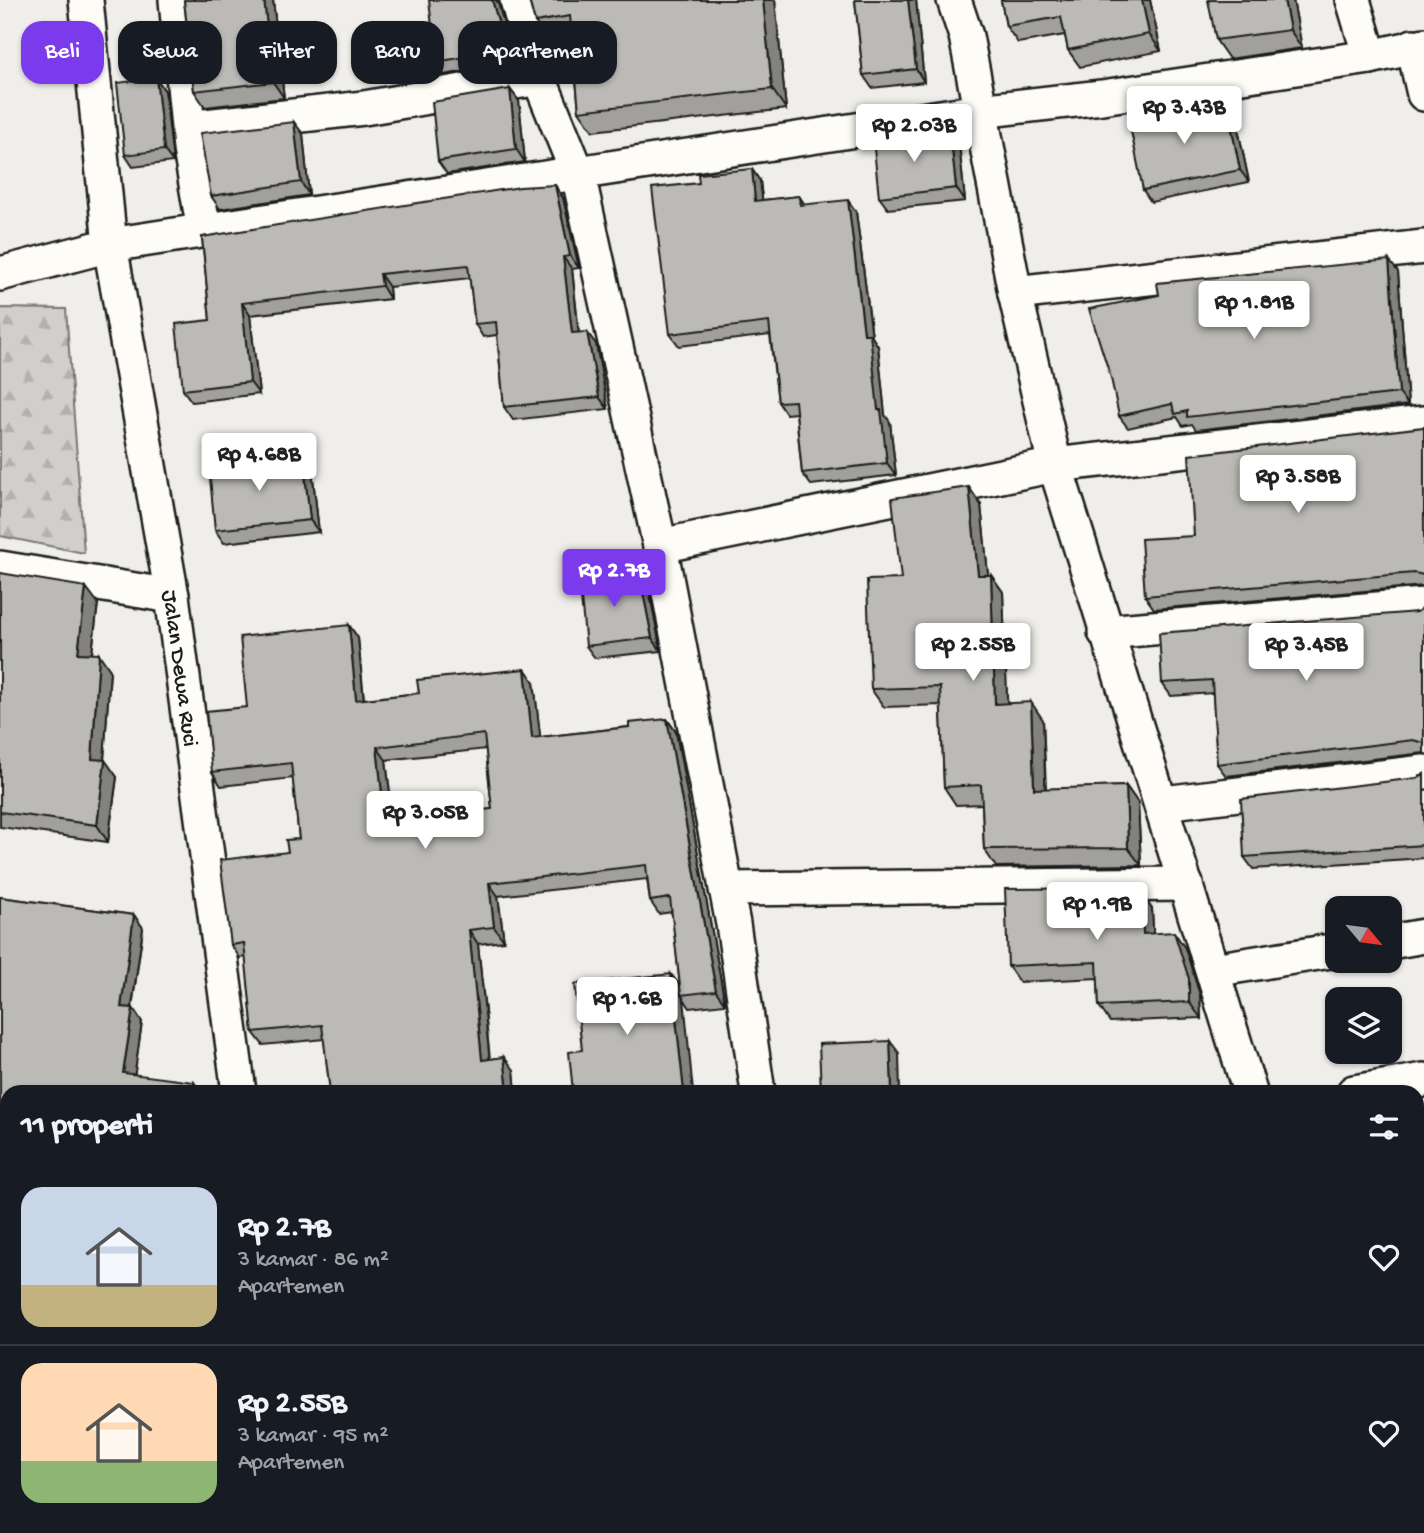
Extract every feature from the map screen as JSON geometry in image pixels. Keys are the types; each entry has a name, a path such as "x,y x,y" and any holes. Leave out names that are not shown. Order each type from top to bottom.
{"street":[{"name":"Jalan Dewa Ruci","path":"86,0 110,245 172,596 238,1085"},
{"path":"176,0 190,149 204,231"},
{"path":"517,0 523,21"},
{"path":"954,0 966,36 1015,293 1055,465 1105,632 1163,803 1248,1085"},
{"path":"1353,0 1370,57"},
{"path":"0,274 110,245 979,111 1102,97 1370,57 1419,45 1424,94"},
{"path":"190,131 205,126 364,108 504,84"},
{"path":"541,84 578,174 660,546 726,889 757,1085"},
{"path":"1015,293 1424,247"},
{"path":"660,546 1055,465 1424,423"},
{"path":"0,568 172,596"},
{"path":"1105,632 1424,605"},
{"path":"1163,803 1424,772"},
{"path":"726,889 1186,884"},
{"path":"1402,940 1424,936"},
{"path":"1213,970 1325,952"},
{"path":"1395,1085 1424,1080"}],"green space":[{"path":"0,308 66,309 84,553 0,536"}],"building":[{"path":"184,0 264,0 266,21 236,21 236,84 255,84 194,91 193,84 222,84 222,21 186,21"},
{"path":"429,0 492,0 498,21 458,21 458,58 444,61 444,21 431,21"},
{"path":"529,0 763,0 772,89 579,111 576,84 617,84 617,21 570,21 570,16 535,21"},
{"path":"855,0 908,0 916,69 863,75"},
{"path":"1001,0 1142,0 1149,34 1068,50 1061,17 1006,26"},
{"path":"1208,0 1284,0 1290,30 1216,40"},
{"path":"117,83 157,84 164,150 125,155"},
{"path":"510,89 516,149 438,161 432,102"},
{"path":"1226,101 1240,170 1143,190 1129,121"},
{"path":"294,122 301,182 211,196 200,133"},
{"path":"950,131 956,188 879,197 873,139"},
{"path":"752,169 755,201 799,196 800,205 848,200 864,334 870,334 887,463 802,473 795,401 778,402 769,322 670,334 652,188 699,183 698,174"},
{"path":"555,185 570,256 563,257 572,333 587,332 599,397 504,407 496,322 475,324 468,265 380,274 382,286 242,303 250,382 183,390 176,324 210,320 202,237 520,187"},
{"path":"1389,260 1399,393 1187,417 1187,411 1175,414 1172,404 1119,416 1111,378 1089,309 1159,295 1157,283"},
{"path":"1424,427 1424,575 1414,573 1145,596 1141,539 1194,536 1189,455"},
{"path":"303,456 310,520 215,530 209,467"},
{"path":"969,487 978,575 991,575 995,704 1031,702 1034,789 1126,786 1128,848 984,849 981,785 944,787 940,687 871,689 867,580 901,579 892,498"},
{"path":"639,572 652,638 586,646 579,579"},
{"path":"0,573 86,587 78,653 99,654 92,759 105,760 97,825 0,812"},
{"path":"1424,607 1424,743 1413,740 1217,764 1212,680 1162,683 1159,633 1417,612"},
{"path":"349,625 356,700 419,693 417,680 525,669 532,738 629,727 629,723 667,719 716,991 681,995 670,898 650,901 646,865 489,883 494,927 469,930 482,1060 504,1057 507,1085 329,1085 322,1025 253,1032 244,943 231,945 220,860 288,852 286,840 299,839 291,763 212,772 206,711 247,707 240,637","holes":["484,734 492,809 385,822 377,747"]},
{"path":"1424,774 1424,845 1244,857 1241,799 1417,778"},
{"path":"1131,888 1131,893 1141,893 1143,934 1174,932 1189,979 1189,1002 1099,1006 1097,962 1008,966 1005,889"},
{"path":"0,897 134,915 121,1007 133,1008 123,1073 194,1082 194,1085 0,1085"},
{"path":"671,974 683,1085 572,1085 569,1052 582,1050 575,984"},
{"path":"890,1041 892,1085 821,1085 819,1044"}]}
